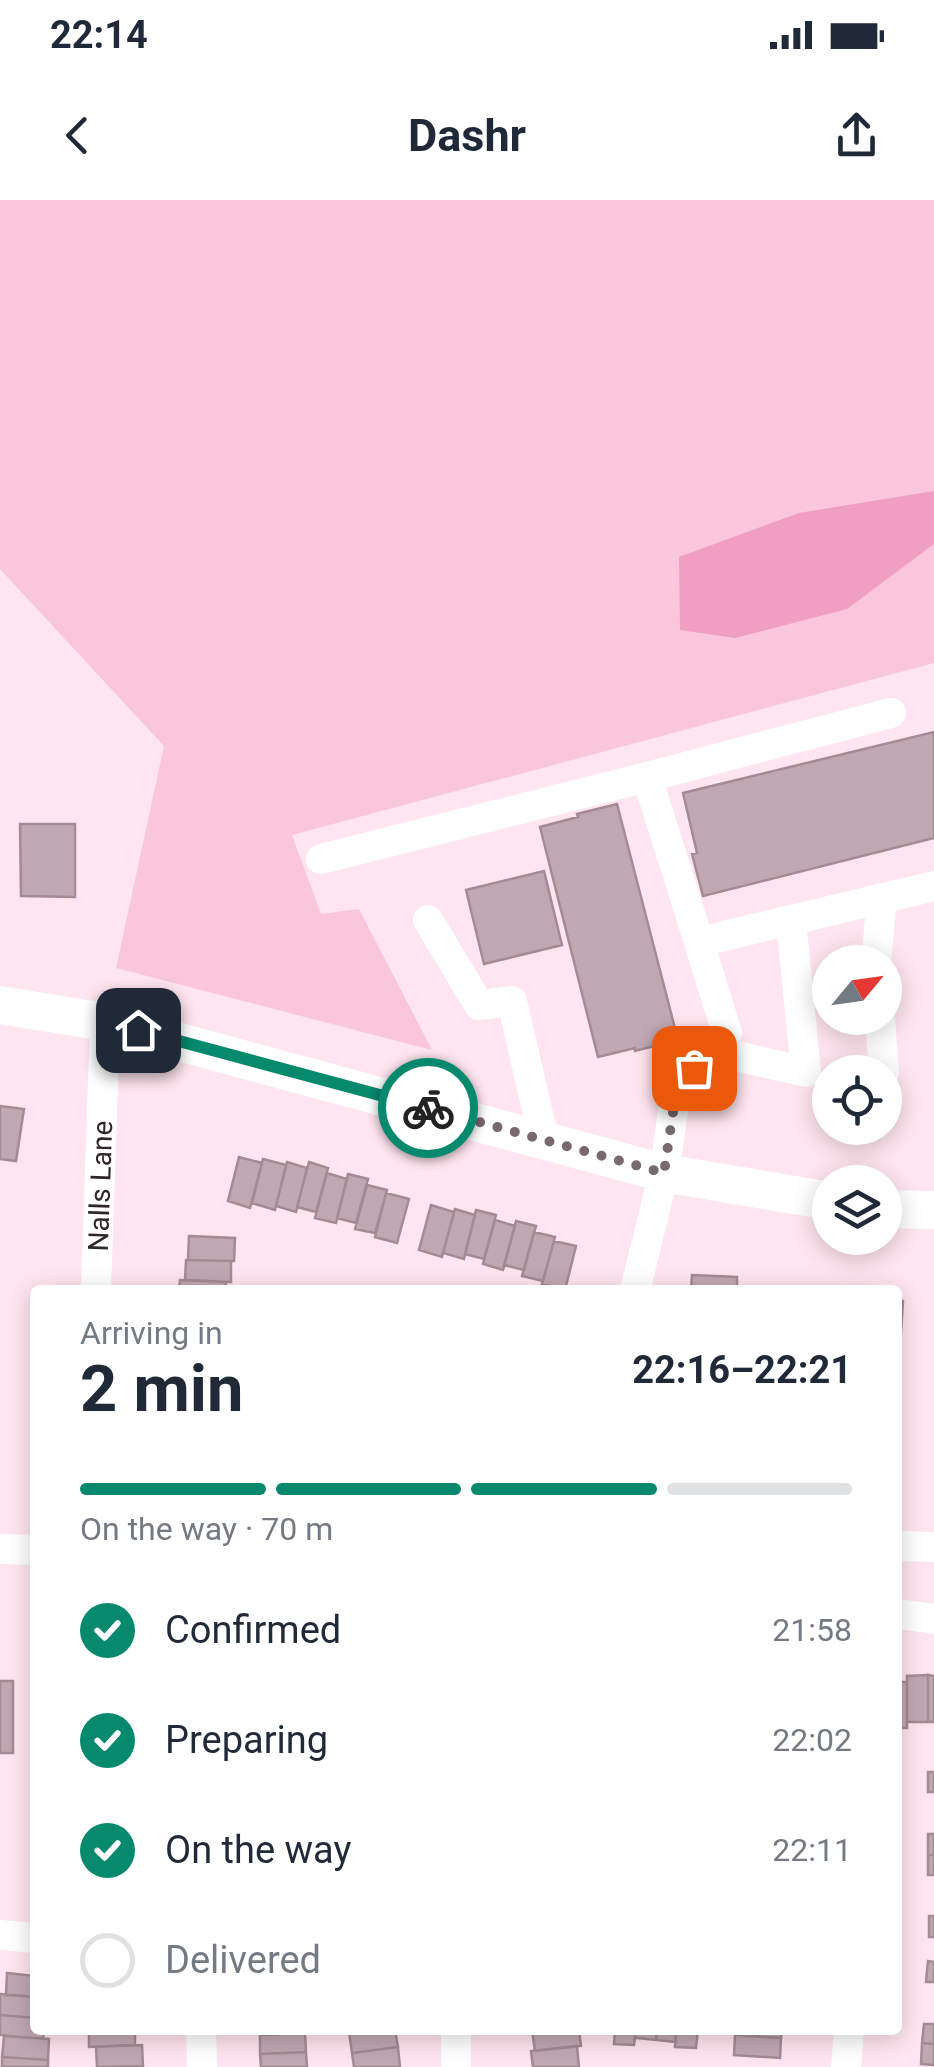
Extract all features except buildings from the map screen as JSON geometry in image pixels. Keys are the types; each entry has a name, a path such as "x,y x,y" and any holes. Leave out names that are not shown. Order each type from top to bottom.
{"main road":[{"path":"0,1005 105,1022 664,1173 812,1199"},
{"path":"902,1209 934,1210"}],"street":[{"path":"321,858 891,713"},
{"path":"636,1285 664,1173 677,1085 728,1034 647,777"},
{"path":"699,942 934,886"},
{"path":"878,945 882,898"},
{"path":"428,920 479,1004 512,1000 544,1140"},
{"path":"791,920 815,1055"},
{"name":"Nalls Lane","path":"96,1285 105,1022"},
{"path":"711,1050 812,1073"},
{"path":"902,1546 934,1547"},
{"path":"0,1549 30,1550"},
{"path":"902,1614 934,1618"},
{"path":"0,1936 30,1938"},
{"path":"201,2035 202,2067"},
{"path":"456,2035 456,2067"},
{"path":"846,2067 849,2035"}],"shaded area":[{"path":"0,200 934,200 934,663 292,835 321,914 359,909 432,1050 116,968 164,746 0,569"},
{"path":"934,491 934,544 847,609 735,638 680,630 679,557 799,513"}],"way so far":[{"path":"428,1108 664,1173 677,1085 694,1068"}],"route":[{"path":"138,1030 428,1108"}]}
